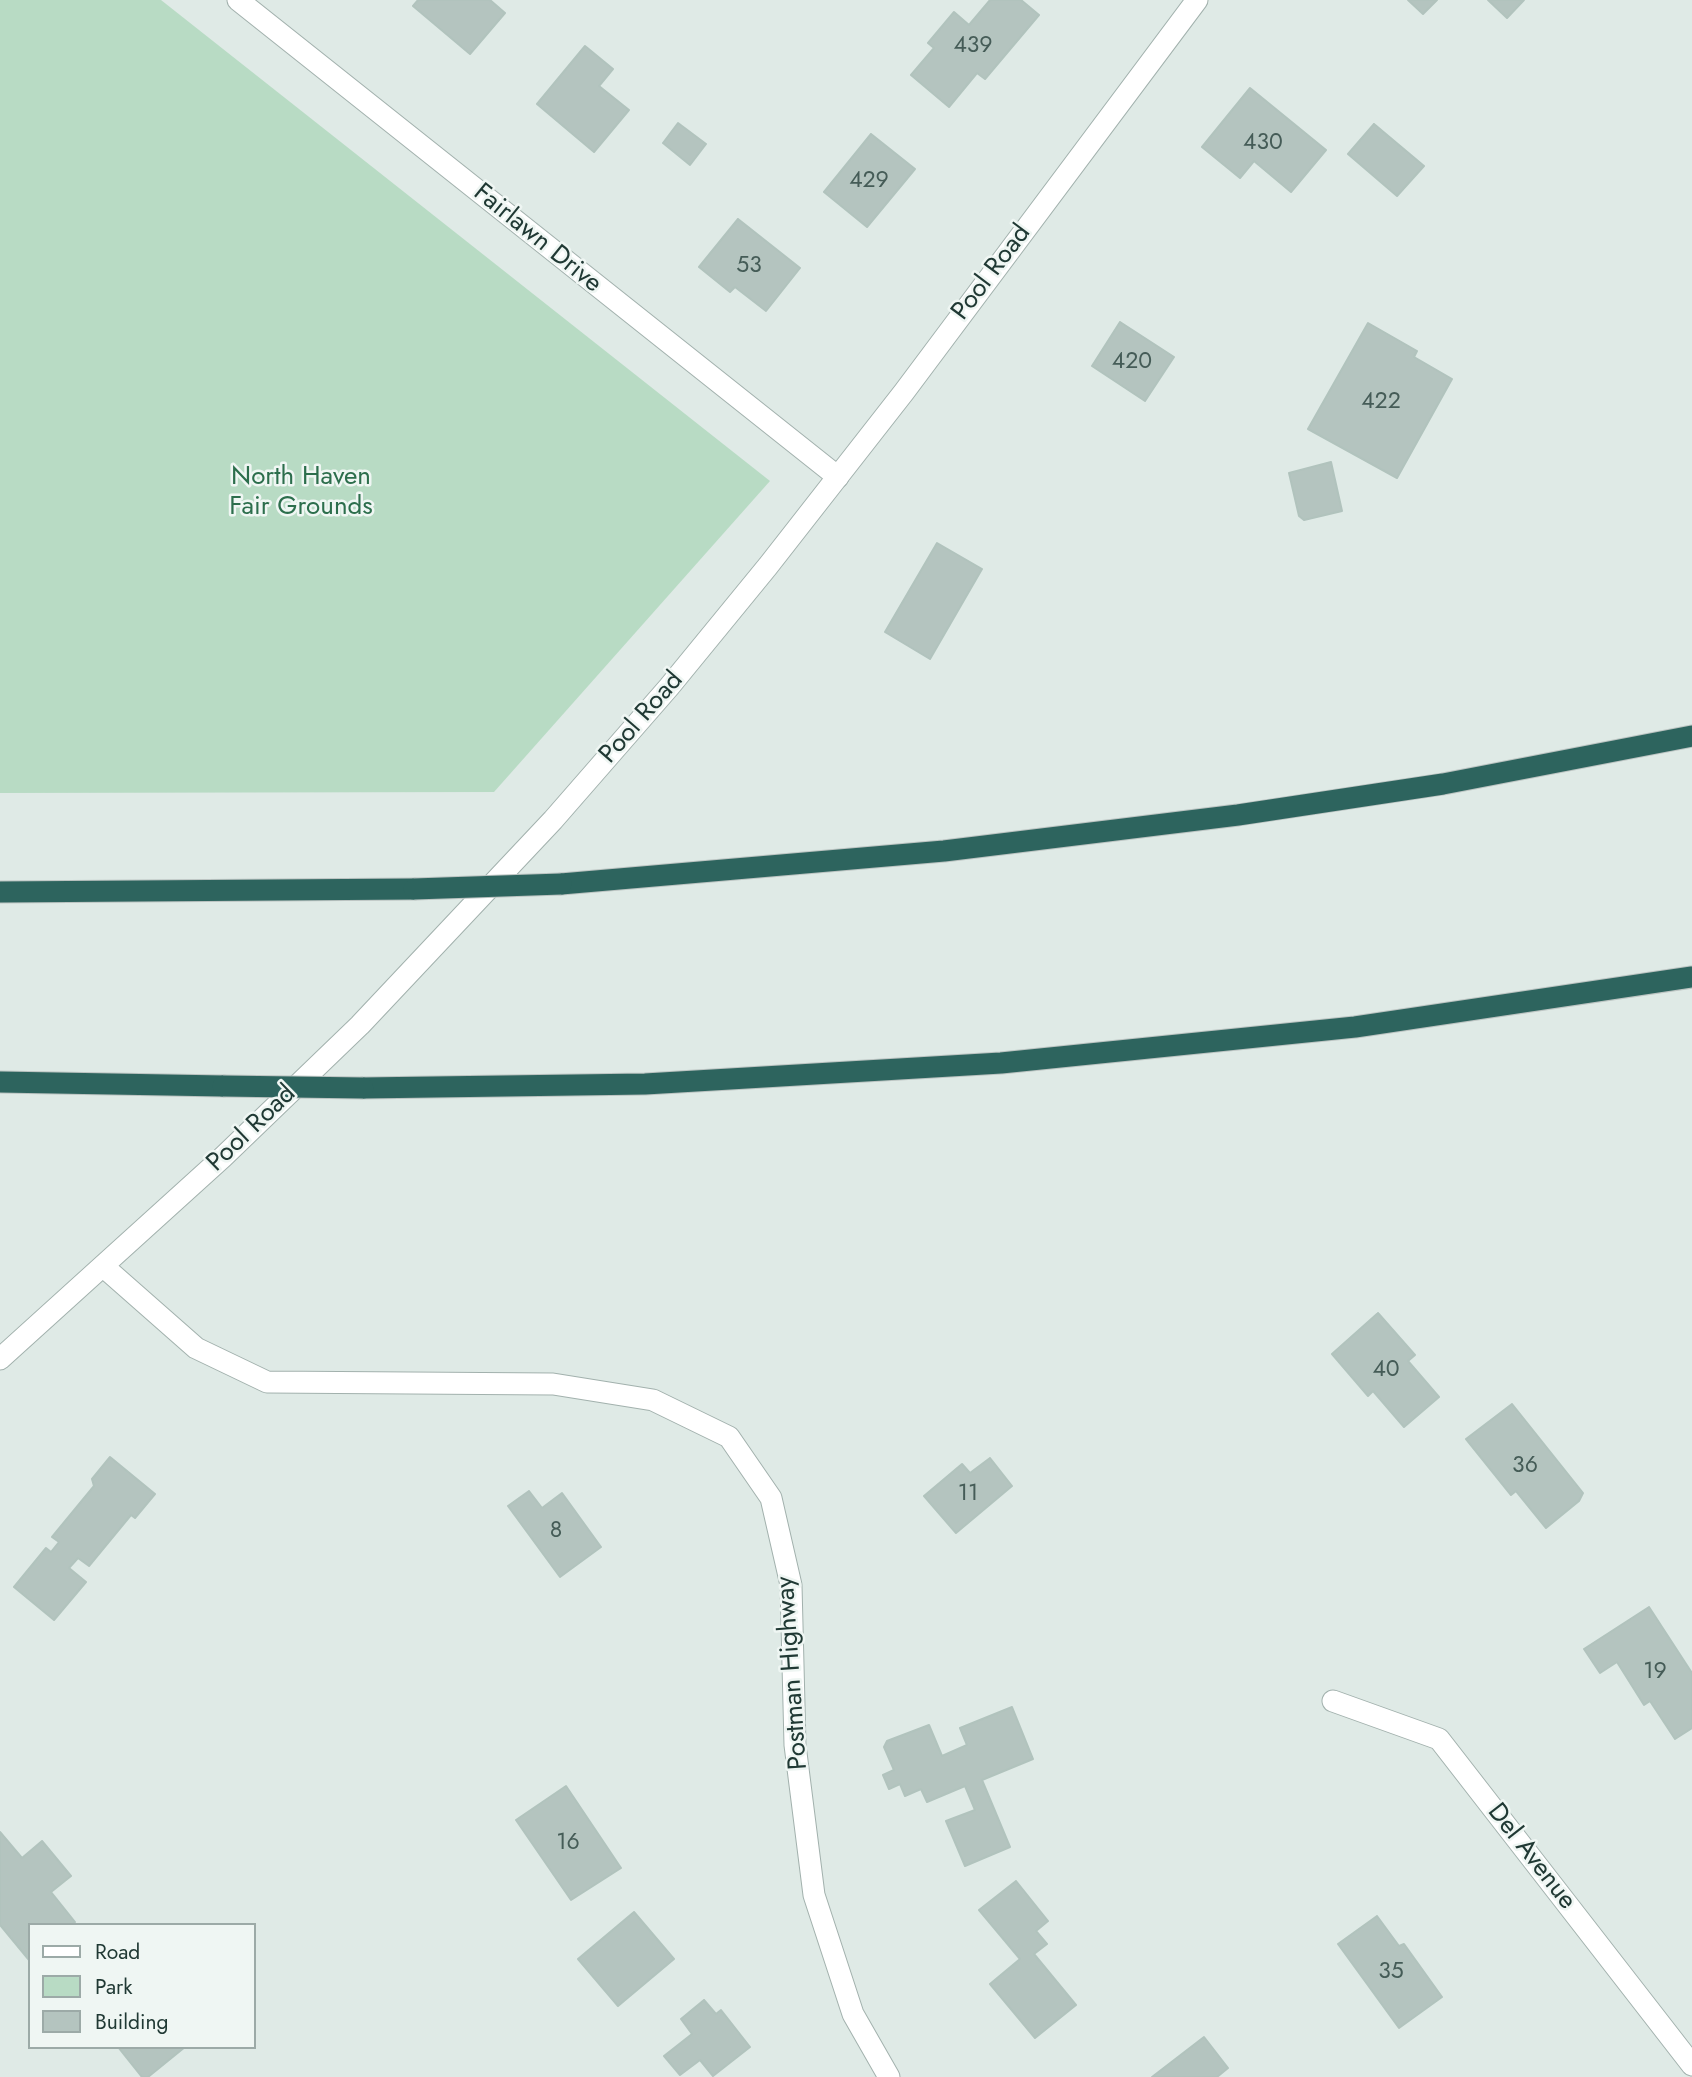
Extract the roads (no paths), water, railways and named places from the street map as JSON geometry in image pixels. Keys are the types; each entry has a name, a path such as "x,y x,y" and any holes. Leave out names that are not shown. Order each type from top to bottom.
{"highway":[{"path":"0,892 414,889 561,884 917,854 1238,815 1430,786 1692,736"},
{"path":"0,1082 363,1088 645,1084 1001,1063 1355,1027 1692,977"}],"street":[{"name":"Fairlawn Drive","path":"237,0 838,477"},
{"name":"Pool Road","path":"0,1359 104,1267 351,1035 417,968 669,687 838,477 1197,0"},
{"name":"Postman Highway","path":"104,1267 195,1348 267,1382 553,1384 653,1400 729,1437 771,1498 791,1585 795,1745 814,1895 853,2014 889,2077"},
{"name":"Del Avenue","path":"1333,1701 1439,1739 1692,2065"}],"park label":[{"name":"North Haven Fair Grounds","path":"301,493"}]}
